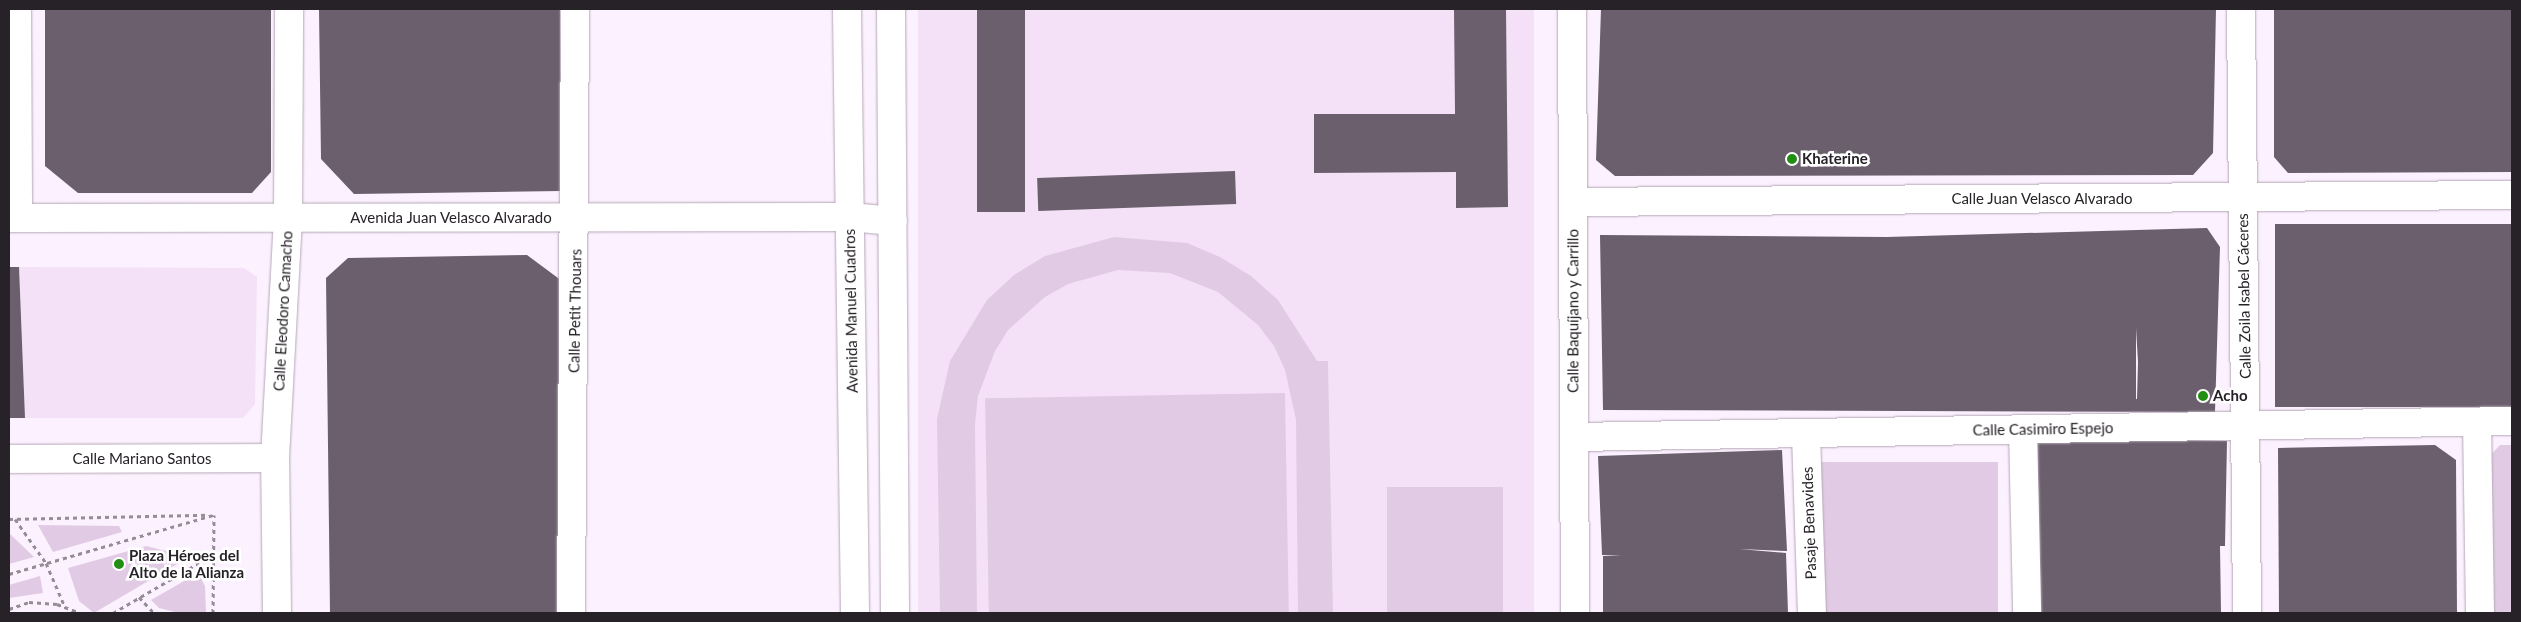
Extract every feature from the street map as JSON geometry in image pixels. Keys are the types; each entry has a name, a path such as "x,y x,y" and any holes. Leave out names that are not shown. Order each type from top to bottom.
{"street":[{"path":"13,218 17,9"},
{"name":"Calle Eleodoro Camacho","path":"276,613 275,458 288,219 289,9"},
{"name":"Calle Petit Thouars","path":"571,613 577,217 574,9"},
{"name":"Avenida Manuel Cuadros","path":"847,9 855,613"},
{"path":"891,9 895,613"},
{"name":"Calle Baquíjano y Carrillo","path":"1572,9 1574,613"},
{"name":"Calle Zoila Isabel Cáceres","path":"2241,9 2247,613"},
{"name":"Calle Juan Velasco Alvarado","path":"1573,202 2512,195"},
{"name":"Avenida Juan Velasco Alvarado","path":"13,218 288,219 850,216 893,221"},
{"path":"2477,422 2480,613"},
{"name":"Calle Casimiro Espejo","path":"1574,437 2512,422"},
{"path":"2023,430 2027,613"},
{"name":"Pasaje Benavides","path":"1806,434 1812,613"},
{"name":"Calle Mariano Santos","path":"9,459 275,458"}],"path":[{"path":"9,519 214,515"},
{"path":"213,613 214,515"},
{"path":"9,574 214,515"},
{"path":"14,519 46,563 65,607"},
{"path":"112,613 214,554"},
{"path":"139,597 154,613 170,613"},
{"path":"9,609 29,602 65,607 81,613"}],"shaded area":[{"path":"918,9 1534,9 1534,613 918,613"},
{"path":"1114,237 1187,243 1220,257 1251,276 1278,300 1317,361 1328,361 1333,613 1298,613 1296,420 1285,370 1274,346 1258,325 1218,292 1170,273 1118,270 1068,284 1045,297 1008,330 995,351 978,396 975,424 977,613 940,613 937,419 950,361 987,300 1014,275 1045,256"},
{"path":"19,267 244,268 257,277 255,404 243,418 25,418"},
{"path":"1285,393 1289,613 989,613 985,398"},
{"path":"2500,445 2512,445 2512,613 2487,613 2486,460"},
{"path":"1815,462 1998,462 1998,613 1815,613"},
{"path":"1387,487 1503,487 1503,613 1387,613"},
{"path":"38,525 119,526 122,532 53,552"},
{"path":"10,534 34,557 9,564"},
{"path":"146,546 189,557 94,613 79,601 68,568"},
{"path":"198,573 205,586 206,613 179,613 159,608 151,600"},
{"path":"40,576 43,593 9,598 9,585"}],"building":[{"path":"45,9 271,9 271,172 252,193 78,193 45,166"},
{"path":"319,9 560,9 561,191 354,194 321,159"},
{"path":"977,9 1025,9 1025,212 977,212"},
{"path":"1454,9 1506,9 1508,207 1456,208 1456,172 1314,173 1314,114 1455,114"},
{"path":"1601,9 2216,9 2213,153 2193,175 1615,176 1596,160"},
{"path":"2274,9 2512,9 2512,172 2288,173 2274,157"},
{"path":"1235,171 1236,204 1038,211 1037,178"},
{"path":"2275,224 2512,224 2512,407 2275,407"},
{"path":"2207,228 2220,247 2215,412 1603,410 1600,235 1887,237","holes":["2136,328 2138,362 2137,399 2136,399"]},
{"path":"527,255 562,281 559,613 330,613 326,278 348,258"},
{"path":"9,267 19,267 25,418 9,418"},
{"path":"2032,438 2227,441 2225,546 2220,546 2221,613 2035,613"},
{"path":"2435,445 2456,460 2457,613 2279,613 2278,448"},
{"path":"1782,450 1787,551 1739,549 1786,553 1788,613 1603,613 1603,556 1621,555 1602,555 1598,456"}],"place":[{"name":"Khaterine","path":"1792,159"},
{"name":"Acho","path":"2203,396"},
{"name":"Plaza Héroes del Alto de la Alianza","path":"119,564"}]}
